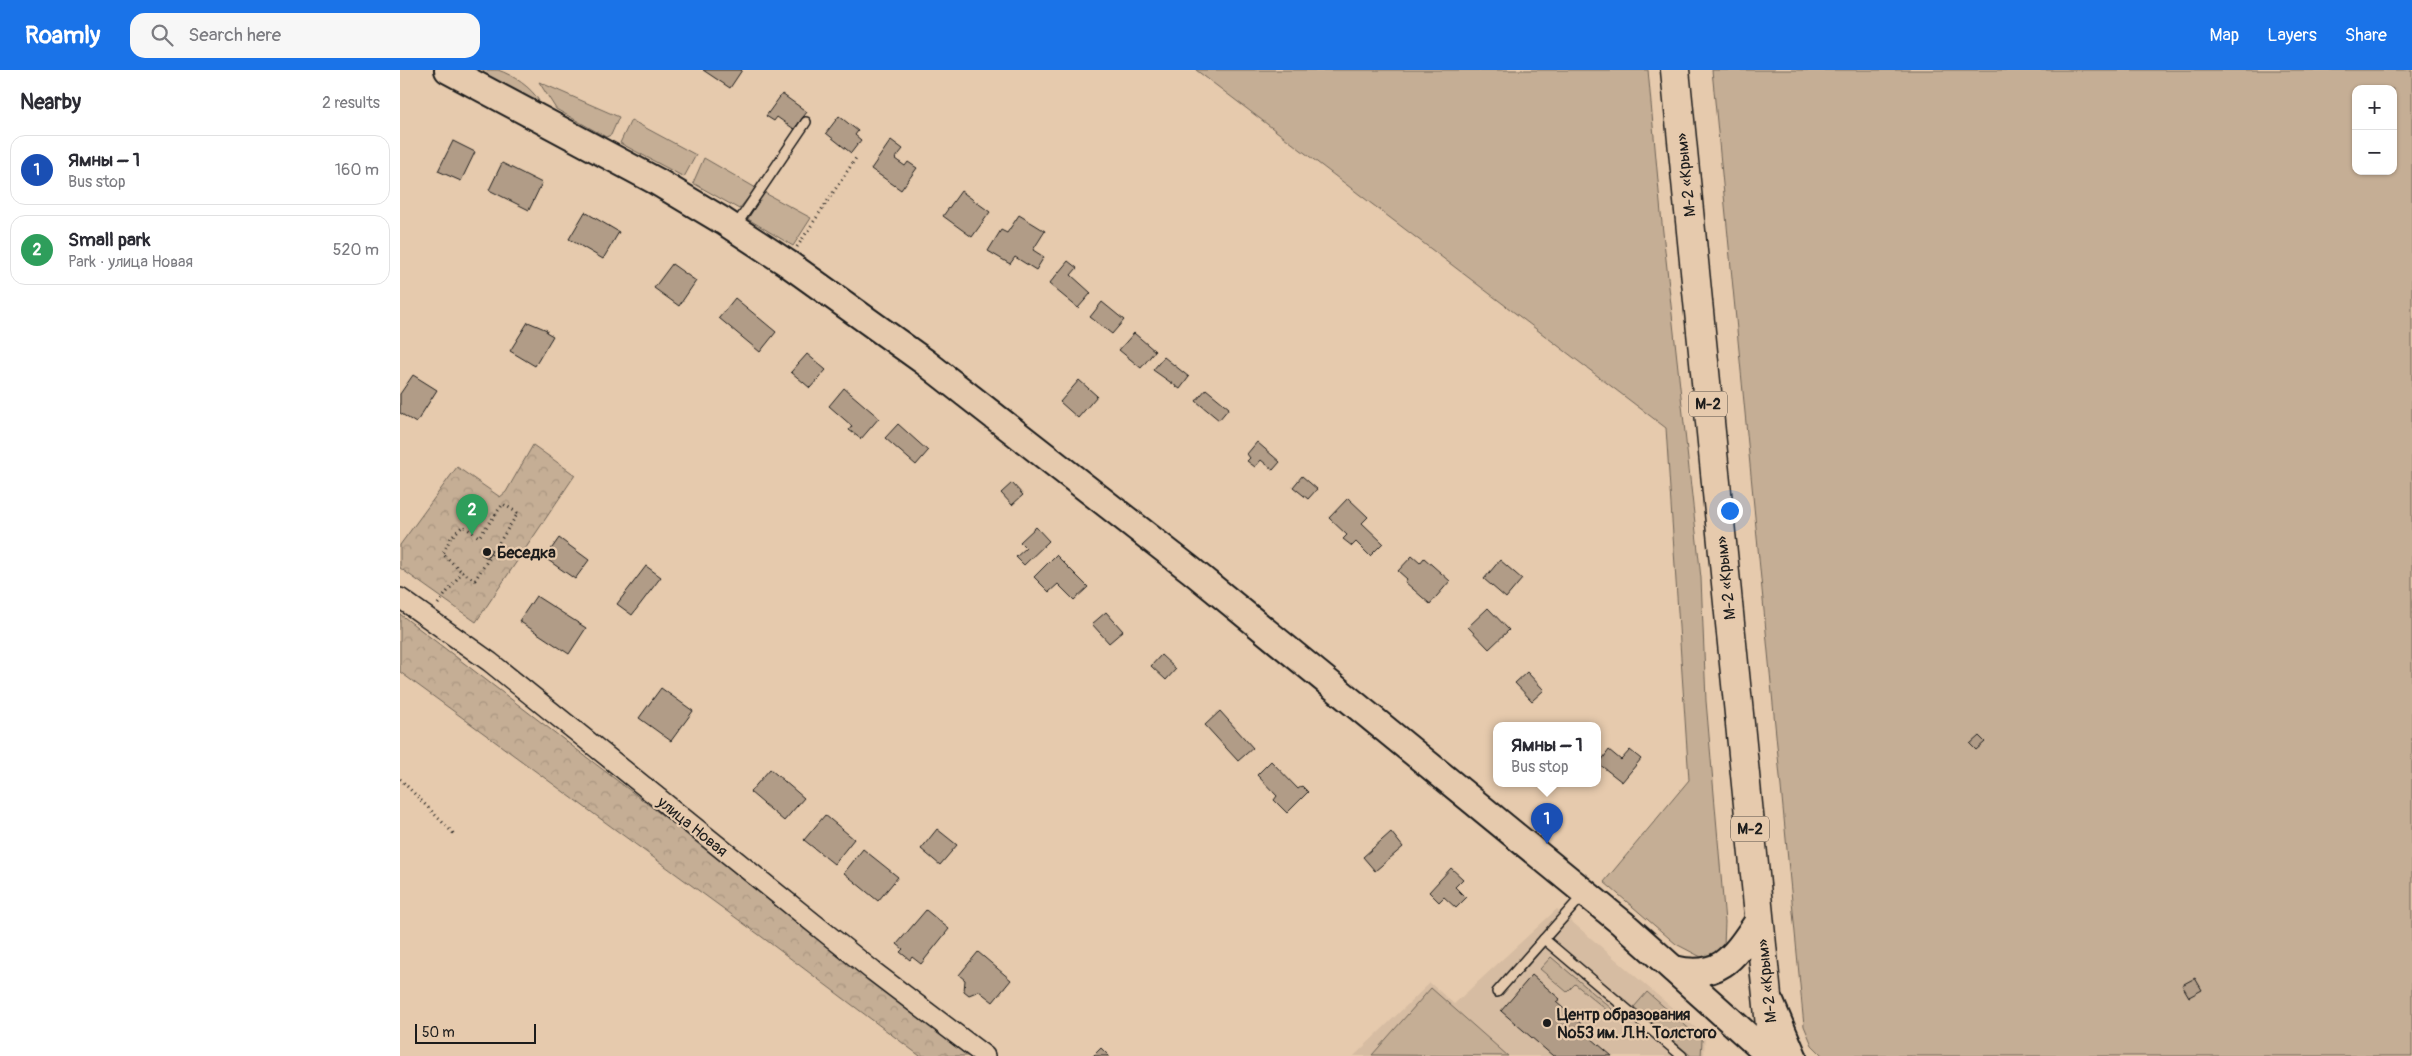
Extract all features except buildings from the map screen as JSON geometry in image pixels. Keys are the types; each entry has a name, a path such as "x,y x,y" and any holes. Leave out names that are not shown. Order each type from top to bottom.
{"highway":[{"name":"М-2 «Крым»","path":"1675,70 1772,1056"}],"main road":[{"path":"448,70 656,181 734,228 787,263 925,362 1245,614 1584,894 1622,923 1772,1056"},
{"path":"1674,969 1699,973 1722,965 1740,948 1760,920"},
{"path":"1767,994 1793,1056"}],"street":[{"name":"улица Новая","path":"400,598 490,662 874,971 985,1056"}],"lane":[{"path":"734,228 806,122"},
{"path":"1497,992 1584,894"},
{"path":"1544,939 1682,1056"}],"path":[{"path":"787,263 856,158"},
{"path":"503,504 518,513 475,580 462,572 443,554 452,536 463,526 480,537 503,504"},
{"path":"429,617 462,572"},
{"path":"400,779 454,834"}],"shaded area":[{"path":"1557,909 1705,1036 1704,1056 1354,1056 1430,983 1454,1004"}],"green space":[{"path":"483,70 498,70 510,75 522,82 539,101 513,92 483,75"},
{"path":"1196,70 1648,70 1661,214 1701,578 1706,701 1725,922 1724,945 1714,953 1701,957 1676,944 1604,882 1689,780 1666,428"},
{"path":"1712,70 2412,70 2412,1056 1823,1056 1812,1045 1804,1026"},
{"path":"539,82 619,117 611,135 606,137 556,109"},
{"path":"631,120 696,155 684,177 620,143"},
{"path":"704,158 756,188 739,209 693,183"},
{"path":"763,192 811,218 793,246 748,219"},
{"path":"533,445 575,475 476,622 400,568 400,545 457,467 500,497 506,492"},
{"path":"400,614 752,884 870,981 968,1056 920,1056 758,934 400,672"},
{"path":"1551,957 1612,1009 1609,1012 1575,984 1567,992 1540,969"},
{"path":"1431,988 1508,1056 1372,1055"},
{"path":"1647,992 1702,1040 1701,1056 1691,1056 1634,1007"}],"place":[{"name":"Small park","path":"472,535"},
{"name":"Беседка","path":"487,552"},
{"name":"Ямны – 1","path":"1547,844"},
{"name":"Центр образования №53 им. Л.Н. Толстого","path":"1547,1023"}]}
